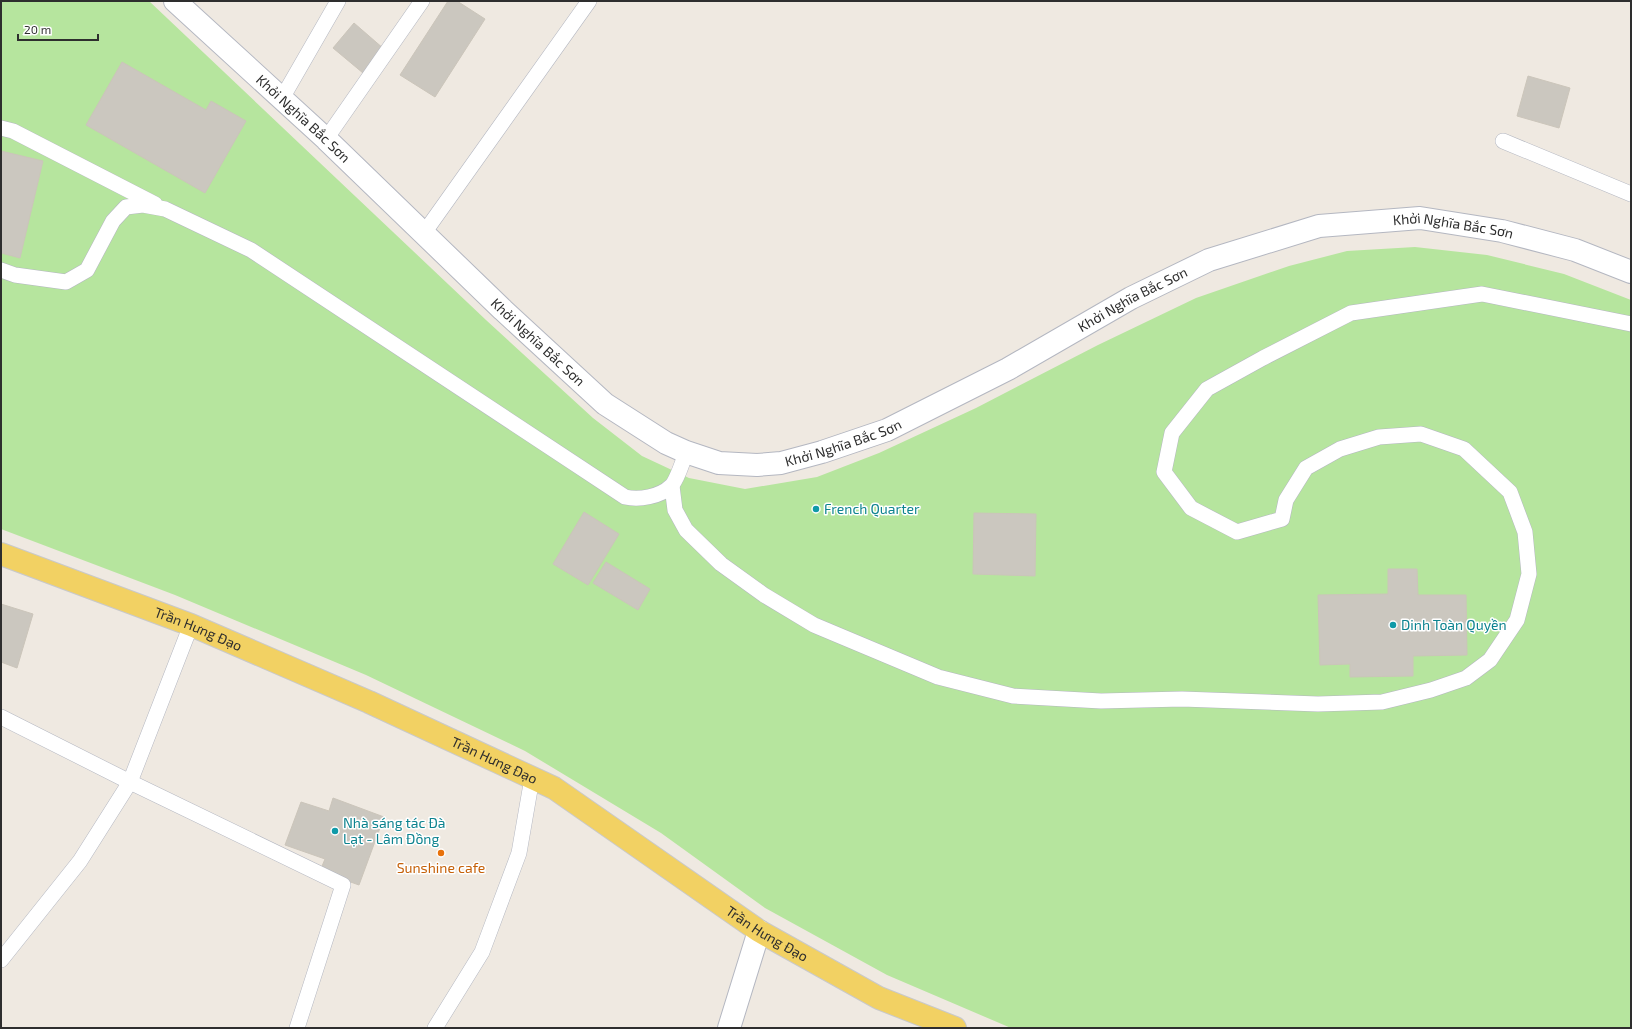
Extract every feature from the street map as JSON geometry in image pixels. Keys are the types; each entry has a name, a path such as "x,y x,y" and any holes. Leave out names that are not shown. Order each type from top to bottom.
{"main road":[{"name":"Trần Hưng Đạo","path":"1,554 191,625 369,702 554,788 759,931 879,998 955,1028"}],"street":[{"name":"Khởi Nghĩa Bắc Sơn","path":"175,1 281,100 326,139 503,310 605,404 666,443 686,452 719,463 757,465 775,463 822,452 887,430 1008,369 1131,298 1209,260 1319,226 1420,218 1502,231 1553,244 1575,250 1631,272"},
{"path":"729,1028 759,931"}],"lane":[{"path":"281,100 338,1"},
{"path":"326,139 422,1"},
{"path":"424,233 589,1"},
{"path":"1,128 13,131 165,209 251,250 624,497 633,499 642,498 657,494 672,486"},
{"path":"1503,141 1631,194"},
{"path":"1,270 15,275 66,282 87,270 113,221 126,207 143,205 165,209"},
{"path":"686,452 672,486 675,510 686,530 721,564 758,591 814,625 938,677 1013,696 1100,701 1182,699 1318,704 1382,702 1431,690 1466,678 1490,660 1517,620 1529,574 1525,532 1510,492 1464,449 1421,434 1379,437 1340,449 1306,468 1286,500 1282,519 1237,532 1191,508 1164,472 1172,433 1207,389 1263,358 1351,313 1482,294 1631,324"},
{"path":"1,960 80,861 130,782 191,625"},
{"path":"1,717 130,782 343,885 297,1028"},
{"path":"435,1028 482,952 518,853 532,778"}],"green space":[{"name":"French Quarter","path":"1,1 149,1 486,320 593,418 642,456 689,478 745,489 817,477 879,453 976,408 1098,345 1196,298 1289,266 1347,251 1415,247 1487,255 1564,274 1631,300 1631,1028 1011,1028 887,975 765,908 661,833 525,751 366,675 175,595 1,529"}],"building":[{"path":"448,1 457,1 485,19 435,97 400,75"},
{"path":"354,23 384,49 363,73 333,48"},
{"path":"122,62 206,110 211,101 246,121 205,193 86,125"},
{"path":"1528,76 1570,88 1559,128 1517,116"},
{"path":"1,151 43,161 20,258 1,253"},
{"path":"584,512 619,534 588,585 553,564"},
{"path":"974,513 1036,514 1035,576 973,574"},
{"path":"606,562 650,589 638,610 593,583"},
{"name":"Dinh Toàn Quyền","path":"1388,569 1417,569 1418,595 1466,595 1467,655 1413,656 1413,676 1350,677 1350,664 1320,665 1318,595 1388,594"},
{"path":"1,604 33,614 17,668 1,662"},
{"name":"Nhà sáng tác Đà Lạt - Lâm Đồng","path":"333,798 384,817 359,885 320,871 325,859 285,845 301,802 329,811"}],"place":[{"name":"French Quarter","path":"816,509"},
{"name":"Dinh Toàn Quyền","path":"1393,625"},
{"name":"Nhà sáng tác Đà Lạt - Lâm Đồng","path":"335,831"},
{"name":"Sunshine cafe","path":"441,853"}]}
